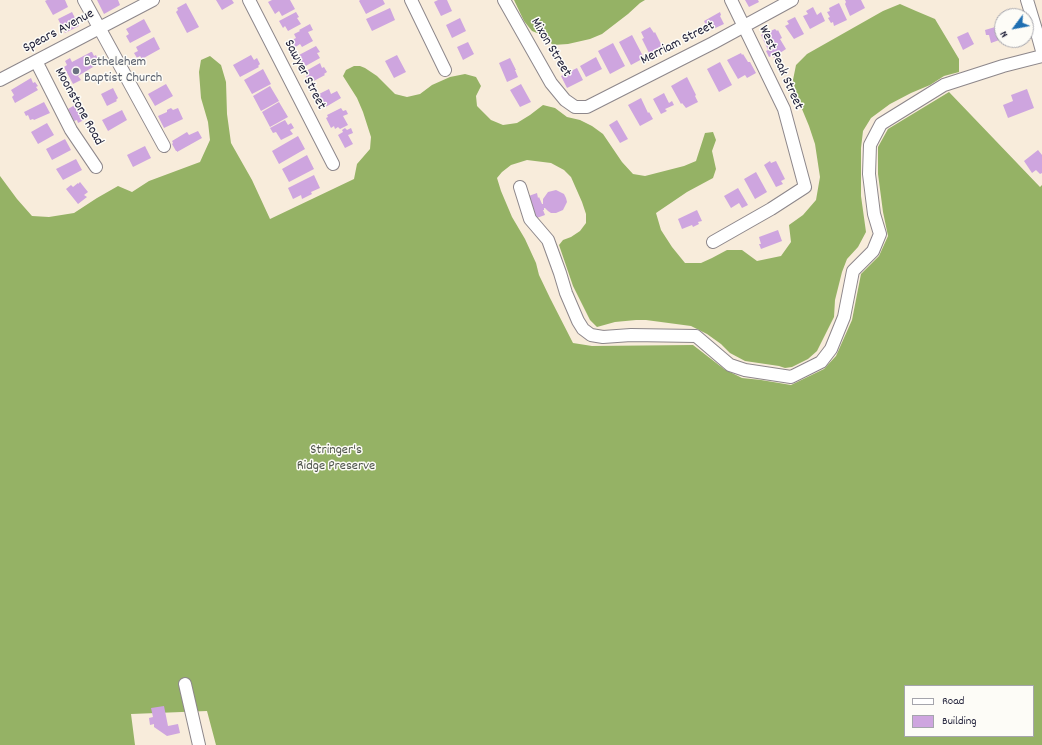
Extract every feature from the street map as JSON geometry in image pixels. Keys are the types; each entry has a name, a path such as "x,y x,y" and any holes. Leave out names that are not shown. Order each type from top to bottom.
{"street":[{"path":"84,0 164,146"},
{"name":"Spears Avenue","path":"0,80 152,0"},
{"name":"Sawyer Street","path":"249,0 333,164"},
{"path":"411,0 445,70"},
{"name":"Mixon Street","path":"504,0 551,83 565,100 575,107"},
{"name":"West Peak Street","path":"713,242 805,187 784,109 731,0"},
{"name":"Merriam Street","path":"575,107 587,107 792,0"},
{"path":"1026,0 1042,51"},
{"path":"520,187 530,219 548,240 566,293 578,321 583,329 591,335 603,338 631,335 696,336 730,365 745,370 791,377 821,362 831,349 844,316 853,270 873,250 880,234 874,214 869,174 870,145 881,124 944,85 1003,66 1042,56"},
{"name":"Moonstone Road","path":"36,61 71,130 96,167"},
{"path":"186,684 199,745"}],"green space":[{"path":"514,0 645,0 602,34 590,39 568,44 553,45 542,35 532,31 524,21"},
{"name":"Stringer's Ridge Preserve","path":"900,4 935,19 959,59 959,72 944,76 930,85 890,104 871,118 863,131 861,148 861,196 866,232 858,247 847,259 835,300 834,317 817,351 808,359 792,367 785,368 745,361 730,353 721,344 707,334 691,326 636,320 615,322 597,327 590,320 573,286 559,245 563,240 580,231 586,223 586,214 571,177 564,170 551,163 527,160 511,165 502,172 497,178 501,191 512,217 525,239 536,263 539,275 573,343 592,346 693,345 724,369 742,378 791,385 824,369 836,356 852,320 861,274 879,256 888,236 878,174 878,147 888,129 949,92 1040,187 1042,185 1042,745 216,745 207,711 131,714 135,745 0,745 0,176 32,216 49,217 74,213 118,186 132,192 149,181 200,162 210,140 208,122 201,98 199,72 201,60 210,56 221,65 226,82 227,114 231,143 252,180 270,219 354,179 357,164 370,149 371,137 363,112 357,98 343,76 346,70 354,66 365,68 377,76 395,94 407,97 420,94 432,85 450,77 465,74 476,77 481,86 476,96 477,106 491,120 503,125 517,123 543,105 555,108 567,117 580,120 603,134 622,162 633,174 645,176 684,166 696,161 705,133 713,132 716,140 712,151 716,169 713,178 687,192 656,213 661,230 685,263 701,263 727,250 742,250 757,261 781,256 791,242 789,225 803,215 816,200 820,177 815,144 797,97 793,80 796,65 807,54 883,11"}],"building":[{"path":"65,0 68,7 53,15 45,1"},
{"path":"97,0 118,0 120,5 104,14"},
{"path":"216,0 232,0 234,3 222,10"},
{"path":"272,0 290,0 295,9 282,16 279,11 275,14 268,2"},
{"path":"383,0 385,4 366,14 359,1"},
{"path":"438,0 447,0 452,11 441,16 434,2"},
{"path":"745,0 758,0 759,2 749,7"},
{"path":"845,0 861,0 865,8 850,16"},
{"path":"186,3 199,27 187,33 176,12 178,10 177,8"},
{"path":"839,3 847,20 834,26 833,22 831,23 828,18 830,17 827,12 830,11 829,8"},
{"path":"813,7 817,15 821,12 825,21 810,29 803,16 808,14 806,11"},
{"path":"390,8 395,20 372,31 366,19"},
{"path":"72,12 79,26 65,33 58,19"},
{"path":"296,12 299,17 297,18 301,24 288,31 285,26 283,28 279,21"},
{"path":"720,12 720,16 724,24 709,31 704,21"},
{"path":"795,17 804,34 794,39 785,26 789,24 787,21"},
{"path":"460,18 466,31 452,38 446,25"},
{"path":"144,19 151,32 130,43 126,36 129,34 126,29"},
{"path":"310,24 313,30 308,32 313,41 302,47 300,44 294,48 290,41 296,38 294,34"},
{"path":"650,27 654,33 655,32 663,48 650,55 642,39 644,38 641,32"},
{"path":"994,27 994,42 991,43 989,35 986,35 985,30"},
{"path":"775,29 777,31 778,30 782,38 780,39 786,49 780,53 781,55 774,58 773,55 769,57 766,51 768,50 761,35"},
{"path":"968,32 974,44 963,50 957,37"},
{"path":"632,35 644,58 631,65 619,42"},
{"path":"154,37 160,49 142,59 140,56 137,58 134,53 138,51 136,47"},
{"path":"468,42 474,54 463,60 457,47"},
{"path":"613,43 625,66 610,74 598,51"},
{"path":"316,46 320,52 317,53 320,58 302,68 297,60 301,59 299,55"},
{"name":"Bethelehem Baptist Church","path":"91,52 94,56 96,55 98,60 96,61 98,64 78,76 81,80 73,84 64,67 67,65 65,61 70,58 72,62"},
{"path":"741,53 748,62 750,62 756,73 747,78 745,75 738,79 727,60"},
{"path":"251,55 254,60 257,58 260,64 258,66 259,67 240,77 233,65"},
{"path":"397,55 406,72 394,78 385,61"},
{"path":"596,57 602,69 586,77 580,66"},
{"path":"510,58 518,77 507,82 499,63"},
{"path":"720,62 732,85 719,92 707,69"},
{"path":"320,63 322,68 324,67 327,72 324,74 325,75 310,83 306,76 308,74 306,71"},
{"path":"577,68 583,80 567,88 561,76"},
{"path":"263,69 271,84 252,94 244,80"},
{"path":"687,77 698,102 686,108 682,103 681,104 671,86"},
{"path":"31,78 33,83 35,82 38,86 36,87 38,90 15,103 12,97 14,95 11,90"},
{"path":"166,84 173,96 155,106 148,94"},
{"path":"521,84 531,102 520,107 510,90"},
{"path":"270,86 279,101 261,111 253,96"},
{"path":"113,88 118,98 116,100 117,101 107,106 101,94"},
{"path":"329,89 331,94 337,91 341,98 324,108 322,104 319,105 317,95"},
{"path":"1027,89 1034,108 1008,118 1003,105 1013,101 1011,95"},
{"path":"664,93 669,103 672,101 674,105 665,109 667,111 661,114 653,99"},
{"path":"641,98 648,113 649,112 653,119 640,126 628,105"},
{"path":"44,102 50,113 34,120 30,120 28,115 26,116 24,112"},
{"path":"80,102 88,118 78,123 77,120 74,121 68,109"},
{"path":"279,102 288,117 270,127 262,112"},
{"path":"171,108 173,110 178,108 183,119 164,128 158,116 167,112 167,110"},
{"path":"341,108 343,111 346,110 348,114 343,116 348,125 340,129 338,127 335,129 334,126 331,128 326,118 328,117 327,115"},
{"path":"122,110 127,120 108,131 102,120"},
{"path":"285,120 288,125 291,123 294,128 290,130 293,134 281,140 276,132 273,133 270,128"},
{"path":"617,120 628,139 620,143 609,125"},
{"path":"47,123 54,135 38,144 31,132"},
{"path":"345,128 347,130 351,128 353,133 348,135 353,144 345,148 338,135 343,132 342,130"},
{"path":"198,131 202,138 177,152 176,151 172,141 187,132 189,135"},
{"path":"298,136 305,149 279,164 272,151"},
{"path":"65,139 71,150 52,160 46,149"},
{"path":"145,146 151,158 133,167 127,155"},
{"path":"1038,150 1042,155 1042,173 1040,174 1036,170 1032,173 1024,161"},
{"path":"307,155 314,169 289,182 282,169"},
{"path":"76,159 82,170 63,180 56,169"},
{"path":"770,161 771,163 776,161 785,179 781,181 783,184 776,187 764,165"},
{"path":"756,172 767,192 755,199 744,179"},
{"path":"314,175 320,188 311,192 312,194 302,199 301,195 293,199 288,188"},
{"path":"80,182 88,192 84,195 87,197 78,204 66,189 71,185 73,187"},
{"path":"738,188 748,205 742,208 739,203 731,208 724,196"},
{"path":"556,190 564,194 566,198 567,202 563,210 556,213 551,213 544,208 543,210 545,215 534,219 526,197 537,193 538,198 539,197 543,204 543,199 548,192"},
{"path":"697,210 702,221 698,222 699,224 693,227 692,225 682,229 678,219"},
{"path":"778,230 782,241 761,249 759,237"},
{"path":"164,706 168,726 178,724 180,733 167,736 154,727 154,724 150,725 149,718 153,717 151,708"}],"place":[{"name":"Bethelehem Baptist Church","path":"76,71"}]}
